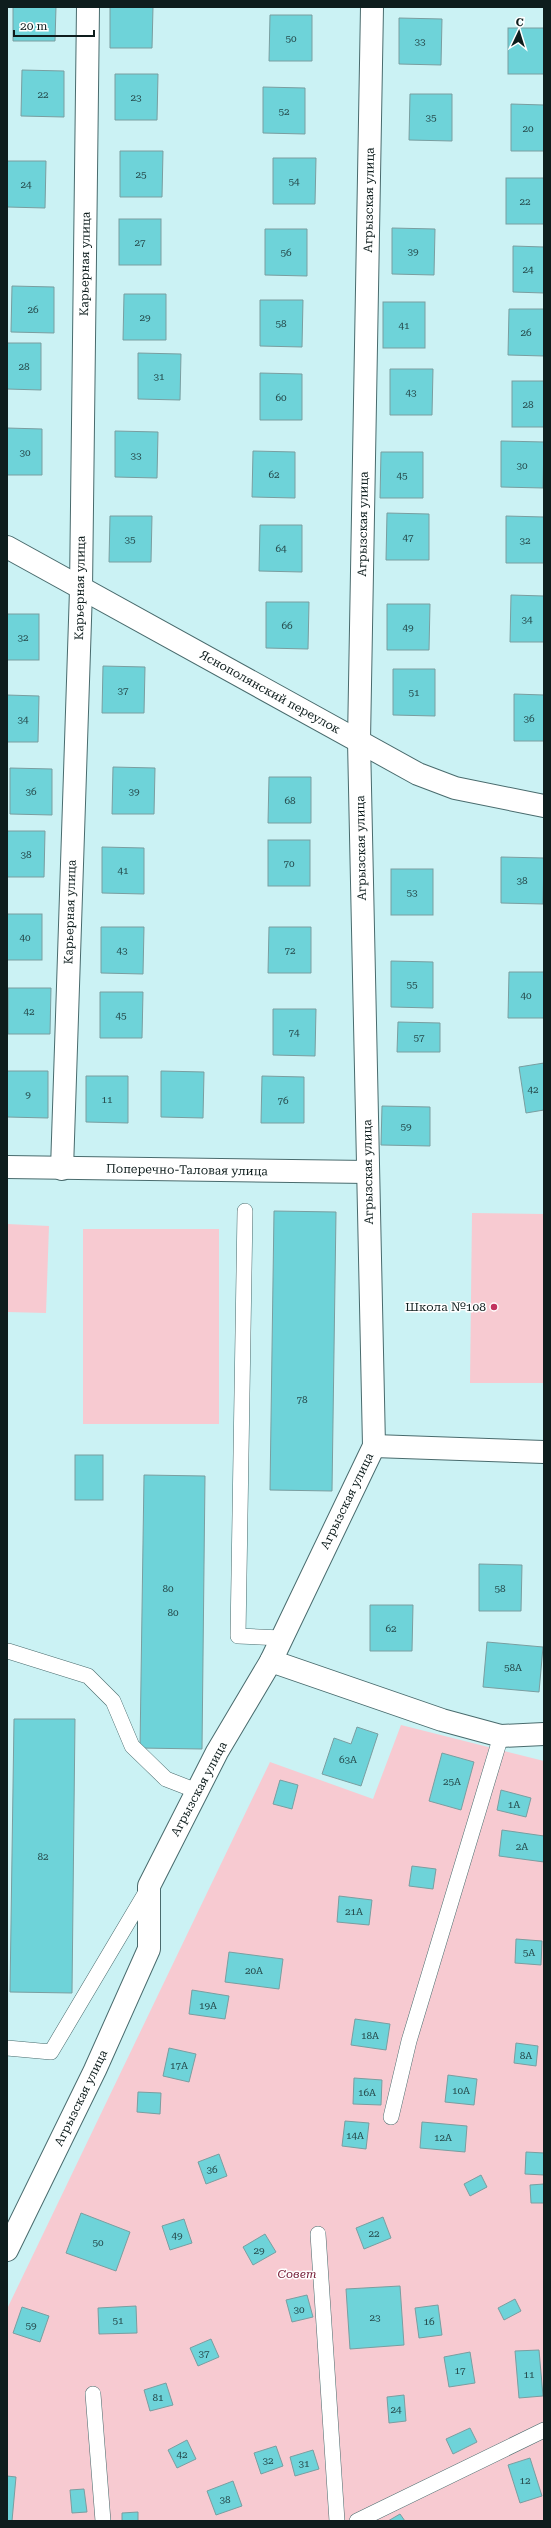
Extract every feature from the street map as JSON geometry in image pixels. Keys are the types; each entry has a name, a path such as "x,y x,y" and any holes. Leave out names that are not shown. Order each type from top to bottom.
{"street":[{"name":"Карьерная улица","path":"62,1169 81,590 88,7"},
{"name":"Агрызская улица","path":"7,2250 95,2070 149,1949 149,1886 197,1791 271,1660 374,1446 359,741 372,7"},
{"name":"Яснополянский переулок","path":"7,547 81,590 424,777 455,788 544,806"},
{"name":"Поперечно-Таловая улица","path":"7,1167 62,1169 368,1172"},
{"path":"374,1446 544,1452"},
{"path":"271,1660 442,1720 501,1736 544,1734"}],"lane":[{"path":"245,1211 238,1636 281,1638"},
{"path":"8,1651 88,1676 113,1701 132,1746 166,1778 197,1791"},
{"path":"392,2117 409,2041 501,1736"},
{"path":"7,2048 51,2052 149,1886"},
{"path":"318,2234 338,2521"},
{"path":"93,2394 104,2521"},
{"path":"357,2521 544,2430"}],"green space":[{"path":"472,1213 544,1214 544,1383 470,1383"},
{"path":"7,1224 49,1226 46,1313 7,1312"},
{"path":"83,1229 219,1229 219,1424 83,1424"},
{"name":"Совет","path":"401,1725 544,1761 544,2521 7,2521 7,2309 270,1762 373,1799"}],"building":[{"path":"13,7 56,7 55,41 13,41"},
{"path":"110,7 153,7 152,48 110,48"},
{"path":"270,15 312,15 312,61 269,61"},
{"path":"399,18 442,19 441,65 399,64"},
{"path":"508,28 544,28 544,74 508,74"},
{"path":"22,70 64,71 64,117 21,116"},
{"path":"115,74 158,74 157,120 115,120"},
{"path":"263,87 305,88 305,134 263,133"},
{"path":"410,94 452,94 452,141 409,140"},
{"path":"511,104 544,105 544,151 511,151"},
{"path":"120,151 163,151 162,197 120,197"},
{"path":"273,158 316,158 315,204 273,204"},
{"path":"7,161 46,161 45,208 7,207"},
{"path":"506,178 544,178 544,224 506,224"},
{"path":"119,219 161,219 161,265 119,265"},
{"path":"392,228 435,229 434,275 392,274"},
{"path":"265,229 307,229 307,276 265,275"},
{"path":"513,246 544,247 544,293 513,292"},
{"path":"12,286 54,287 54,333 11,332"},
{"path":"124,294 166,294 166,340 123,340"},
{"path":"260,300 303,300 302,347 260,346"},
{"path":"383,302 425,302 425,348 383,348"},
{"path":"509,309 544,309 544,356 508,355"},
{"path":"7,343 41,343 41,390 7,389"},
{"path":"138,353 181,354 180,400 138,399"},
{"path":"390,369 433,369 432,415 390,415"},
{"path":"260,373 302,374 302,420 260,420"},
{"path":"512,381 544,381 544,427 512,427"},
{"path":"7,428 42,429 42,475 7,475"},
{"path":"115,431 158,432 157,478 115,477"},
{"path":"501,441 544,442 543,488 501,487"},
{"path":"253,451 295,452 295,498 252,497"},
{"path":"381,452 423,452 423,498 380,498"},
{"path":"387,513 429,514 429,560 386,560"},
{"path":"110,516 152,516 151,562 109,562"},
{"path":"506,516 544,517 544,563 506,563"},
{"path":"260,525 302,525 302,572 259,571"},
{"path":"511,595 544,596 544,642 510,642"},
{"path":"266,602 309,602 308,649 266,648"},
{"path":"387,604 430,604 429,650 387,650"},
{"path":"7,614 39,614 39,660 7,660"},
{"path":"103,666 145,667 144,713 102,713"},
{"path":"393,669 435,669 435,716 393,715"},
{"path":"514,694 544,695 544,741 514,741"},
{"path":"7,695 39,696 38,742 7,742"},
{"path":"113,767 155,768 154,814 112,814"},
{"path":"10,768 52,769 52,815 10,814"},
{"path":"269,777 311,777 311,823 268,823"},
{"path":"7,831 45,831 44,877 7,877"},
{"path":"268,840 310,840 310,886 268,886"},
{"path":"102,847 144,848 144,894 102,893"},
{"path":"501,857 544,858 543,904 501,903"},
{"path":"391,869 433,869 433,915 391,915"},
{"path":"7,914 42,914 42,960 7,960"},
{"path":"101,927 144,927 143,974 101,973"},
{"path":"269,927 311,927 311,973 268,973"},
{"path":"391,961 433,962 433,1008 391,1007"},
{"path":"509,972 544,972 544,1018 508,1018"},
{"path":"8,988 51,988 50,1034 8,1034"},
{"path":"100,992 143,992 142,1038 100,1038"},
{"path":"273,1009 316,1009 315,1056 273,1055"},
{"path":"398,1022 440,1023 440,1052 397,1052"},
{"path":"544,1063 544,1110 526,1113 519,1067"},
{"path":"7,1071 48,1071 48,1118 7,1117"},
{"path":"161,1071 204,1072 203,1118 161,1117"},
{"path":"86,1076 128,1076 128,1123 86,1122"},
{"path":"262,1076 304,1077 304,1123 261,1123"},
{"path":"382,1106 430,1107 430,1146 381,1145"},
{"path":"274,1211 336,1212 332,1491 270,1490"},
{"path":"75,1455 103,1455 103,1500 75,1500"},
{"path":"144,1475 205,1476 202,1749 140,1748"},
{"path":"479,1564 522,1565 521,1611 479,1611"},
{"path":"370,1605 413,1605 412,1651 370,1651"},
{"path":"487,1642 543,1647 539,1692 483,1687"},
{"path":"14,1719 75,1719 72,1993 10,1992"},
{"path":"357,1727 378,1734 361,1786 322,1774 334,1738 351,1744"},
{"path":"442,1753 474,1762 461,1810 429,1801"},
{"path":"280,1780 298,1785 292,1809 273,1804"},
{"path":"501,1790 531,1798 526,1817 497,1810"},
{"path":"502,1830 544,1836 544,1862 499,1856"},
{"path":"412,1866 436,1869 433,1889 409,1886"},
{"path":"339,1896 372,1900 369,1925 337,1922"},
{"path":"516,1939 542,1941 541,1965 515,1963"},
{"path":"229,1952 283,1959 279,1989 225,1982"},
{"path":"192,1990 229,1996 225,2019 189,2014"},
{"path":"355,2019 390,2024 386,2050 351,2045"},
{"path":"516,2043 538,2046 536,2066 514,2063"},
{"path":"169,2048 196,2054 189,2082 163,2076"},
{"path":"448,2075 477,2079 474,2105 445,2102"},
{"path":"354,2078 382,2080 381,2105 353,2104"},
{"path":"138,2092 161,2093 160,2114 137,2112"},
{"path":"345,2121 369,2123 366,2149 342,2146"},
{"path":"422,2122 467,2126 465,2152 420,2148"},
{"path":"526,2152 544,2153 544,2175 525,2174"},
{"path":"219,2154 227,2176 206,2184 198,2162"},
{"path":"481,2175 487,2187 470,2196 464,2184"},
{"path":"544,2184 544,2203 531,2203 530,2185"},
{"path":"81,2213 130,2232 116,2271 66,2253"},
{"path":"383,2217 391,2238 364,2249 356,2228"},
{"path":"184,2219 192,2243 170,2250 162,2226"},
{"path":"265,2234 276,2252 253,2265 243,2247"},
{"path":"400,2286 404,2345 350,2349 346,2289"},
{"path":"307,2295 313,2317 292,2322 286,2300"},
{"path":"515,2299 521,2311 504,2320 498,2308"},
{"path":"438,2305 442,2335 419,2338 415,2308"},
{"path":"136,2306 137,2333 99,2334 98,2308"},
{"path":"22,2307 49,2316 40,2342 13,2333"},
{"path":"211,2339 219,2357 198,2366 190,2348"},
{"path":"539,2350 543,2396 519,2398 515,2351"},
{"path":"470,2352 475,2383 449,2387 444,2357"},
{"path":"166,2383 173,2405 150,2411 144,2390"},
{"path":"404,2395 406,2421 389,2423 387,2397"},
{"path":"470,2428 477,2442 453,2454 446,2439"},
{"path":"187,2440 196,2459 177,2468 168,2450"},
{"path":"276,2446 283,2466 261,2474 254,2453"},
{"path":"313,2450 319,2469 295,2476 290,2457"},
{"path":"530,2458 542,2496 520,2503 508,2465"},
{"path":"7,2476 16,2477 12,2521 7,2521"},
{"path":"233,2481 242,2506 216,2515 207,2491"},
{"path":"84,2489 87,2512 72,2513 70,2490"},
{"path":"138,2512 138,2521 122,2521 122,2513"},
{"path":"400,2514 405,2521 388,2521"}],"place":[{"name":"Школа №108","path":"494,1307"}]}
